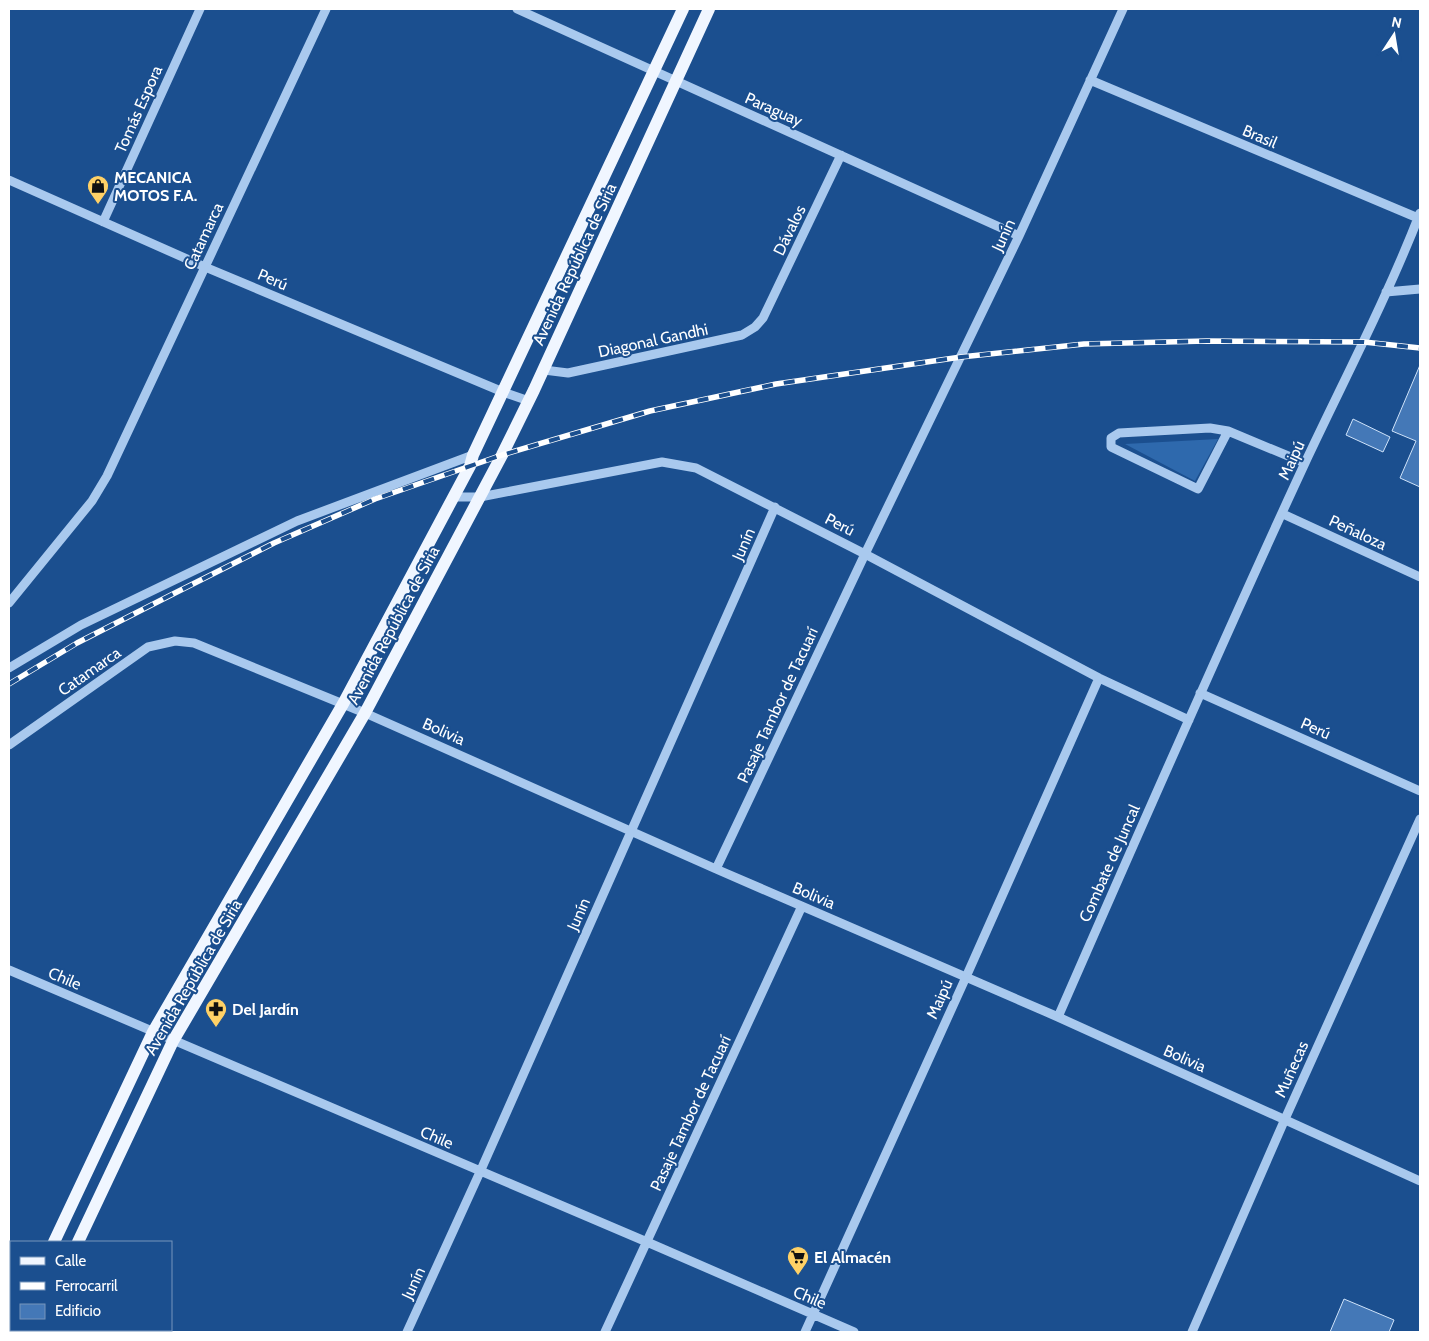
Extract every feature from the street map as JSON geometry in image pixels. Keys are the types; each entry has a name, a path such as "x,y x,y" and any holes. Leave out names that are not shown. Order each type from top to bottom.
{"main road":[{"name":"Avenida República de Siria","path":"54,1241 153,1032 343,704 470,466 473,455 683,9"},
{"name":"Avenida República de Siria","path":"78,1241 173,1041 365,713 480,497 544,370 710,9"}],"street":[{"name":"Tomás Espora","path":"103,222 200,9"},
{"name":"Catamarca","path":"9,603 92,501 107,476 326,9"},
{"name":"Paraguay","path":"518,9 653,72 1019,236"},
{"name":"Junín","path":"865,554 1019,236 1123,9"},
{"name":"Brasil","path":"1090,80 1419,216"},
{"name":"Dávalos","path":"763,318 841,155"},
{"name":"Perú","path":"9,180 205,267 503,392 529,401"},
{"name":"Maipú","path":"1189,720 1305,463 1364,342 1419,216"},
{"path":"1386,292 1420,289"},
{"name":"Diagonal Gandhi","path":"544,370 568,373 742,336 755,328 763,318"},
{"path":"1228,431 1198,489 1111,447 1111,438 1119,434 1210,428 1228,431 1305,463"},
{"path":"9,668 81,625 297,521 473,455"},
{"name":"Perú","path":"453,497 480,497 662,462 696,468 775,507 1099,678 1189,720"},
{"name":"Junín","path":"407,1332 775,507"},
{"name":"Peñaloza","path":"1283,514 1420,577"},
{"name":"Pasaje Tambor de Tacuarí","path":"716,869 865,554"},
{"name":"Catamarca","path":"9,745 148,647 175,641 194,643"},
{"name":"Bolivia","path":"194,643 365,713 716,869 1058,1017 1420,1181"},
{"name":"Maipú","path":"804,1332 966,977 1099,678"},
{"name":"Perú","path":"1200,693 1420,791"},
{"name":"Combate de Juncal","path":"1058,1017 1189,720"},
{"name":"Muñecas","path":"1192,1332 1420,818"},
{"name":"Pasaje Tambor de Tacuarí","path":"605,1332 802,906"},
{"name":"Chile","path":"9,970 854,1332"}],"shaded area":[{"path":"1218,439 1195,481 1125,444"}],"building":[{"path":"1420,365 1420,487 1400,478 1416,441 1392,431"},
{"path":"1353,419 1390,437 1383,452 1346,435"},
{"path":"1344,1299 1394,1320 1389,1332 1330,1332"}],"railway":[{"path":"9,684 77,643 173,594 274,543 375,499 502,455 650,411 776,384 961,357 1084,344 1207,341 1364,342 1420,348"}],"place":[{"name":"MECANICA MOTOS F.A.","path":"98,205"},
{"name":"Del Jardín","path":"216,1028"},
{"name":"El Almacén","path":"798,1276"}]}
